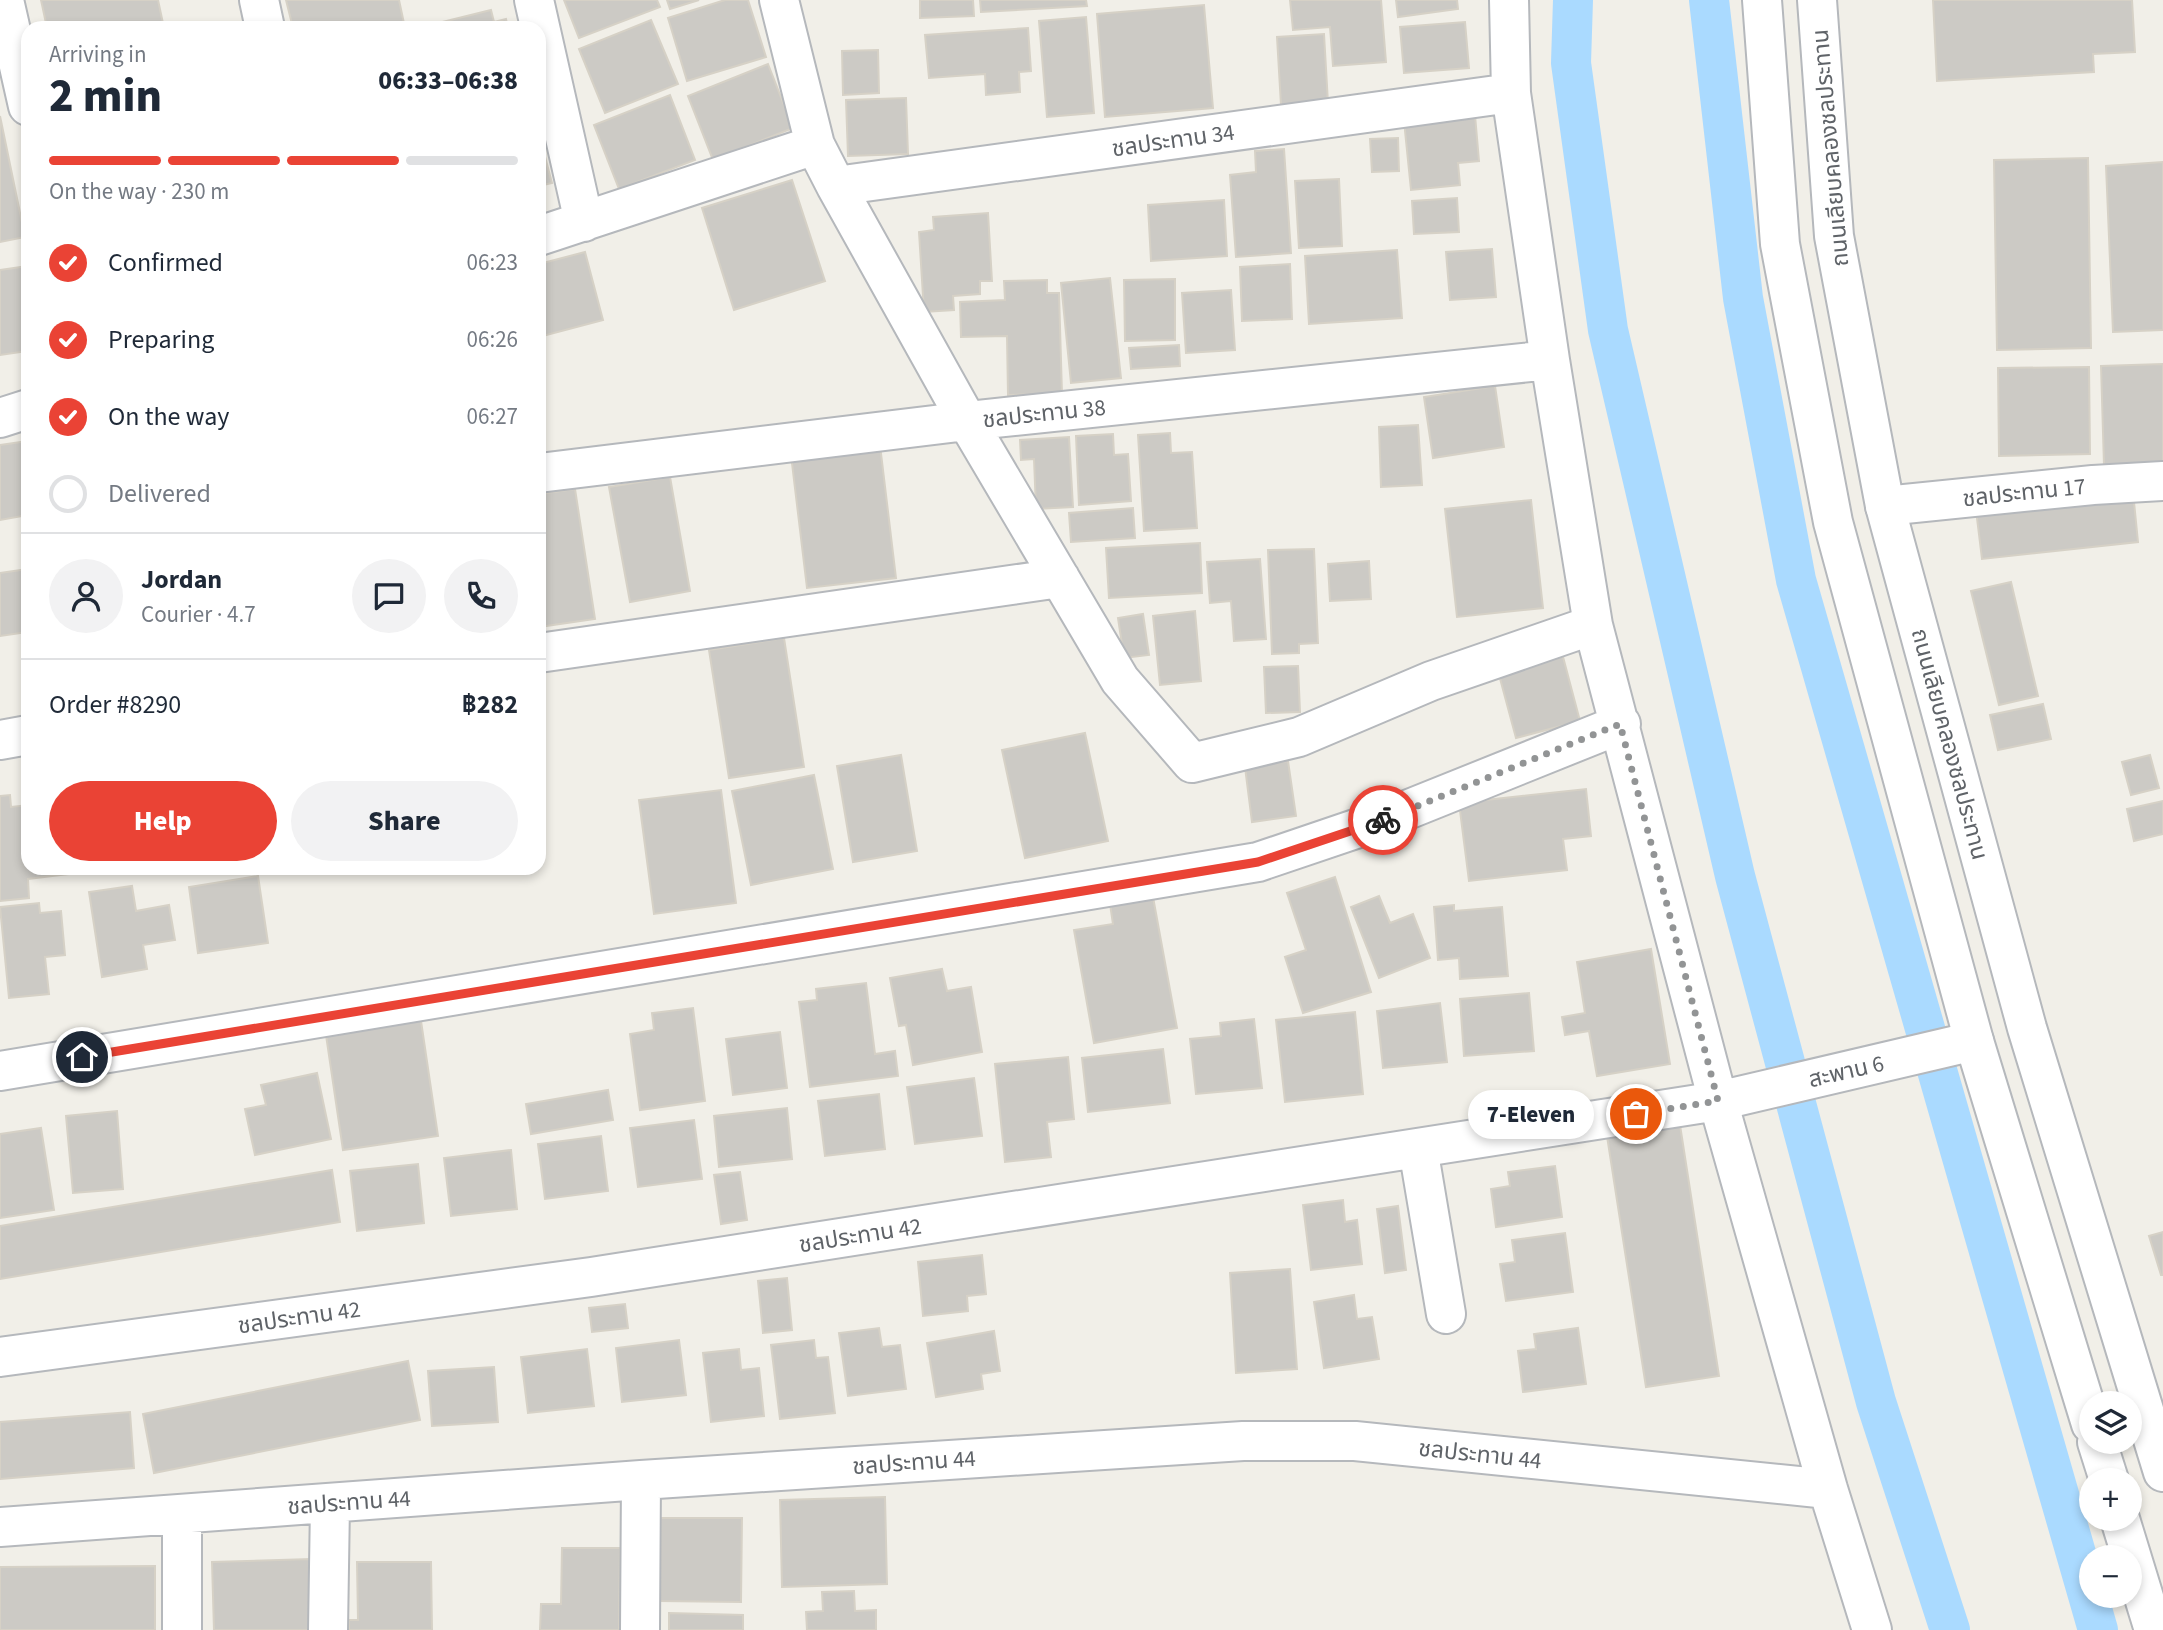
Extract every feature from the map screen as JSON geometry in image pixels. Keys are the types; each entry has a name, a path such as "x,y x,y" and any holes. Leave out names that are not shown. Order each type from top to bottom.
{"street":[{"path":"4,0 21,75"},
{"path":"259,0 264,21"},
{"path":"534,0 539,21"},
{"path":"779,0 815,145 836,187 967,421 1120,680 1192,764 1299,737 1431,681 1594,625"},
{"path":"1508,0 1511,93 1550,360 1594,625 1718,1101 1828,1489 1872,1630"},
{"path":"1762,0 1780,244 1833,522 1974,1041 2081,1391"},
{"name":"ถนนเลียบคลองชลประทาน","path":"1817,0 1834,236 1885,506 2027,1028 2163,1472"},
{"path":"546,53 584,222"},
{"name":"ชลประทาน 34","path":"836,187 1511,93"},
{"path":"546,234 815,145"},
{"name":"ชลประทาน 38","path":"546,473 967,421 1550,360"},
{"path":"0,418 21,411"},
{"name":"ชลประทาน 17","path":"1885,506 2093,485 2163,481"},
{"path":"546,652 1060,578"},
{"path":"0,1071 1258,862 1382,820 1620,724"},
{"path":"0,740 21,736"},
{"name":"สะพาน 6","path":"1718,1101 2027,1028"},
{"name":"ชลประทาน 42","path":"0,1357 591,1277 1718,1101"},
{"path":"1418,1148 1446,1314"},
{"name":"ชลประทาน 44","path":"0,1527 642,1480 1243,1441 1355,1441 1828,1489"},
{"path":"640,1630 642,1480"},
{"path":"328,1630 330,1504"},
{"path":"182,1515 182,1630"},
{"path":"2124,1531 2154,1630"}],"building":[{"path":"41,0 158,0 162,21 46,21"},
{"path":"286,0 399,0 404,21 291,21"},
{"path":"564,0 657,0 660,7 579,38"},
{"path":"667,0 699,0 670,9"},
{"path":"725,0 748,0 766,57 687,81 668,18"},
{"path":"920,0 973,0 974,16 920,18"},
{"path":"980,0 1086,0 1087,6 981,12"},
{"path":"1290,0 1381,0 1386,62 1333,66 1330,27 1293,30"},
{"path":"1396,0 1457,0 1458,9 1398,17"},
{"path":"1933,0 2132,0 2135,52 2093,54 2094,72 1937,81"},
{"path":"1204,5 1213,108 1105,117 1097,14"},
{"path":"491,10 494,21 446,21"},
{"path":"1086,17 1094,113 1047,117 1039,21"},
{"path":"651,20 678,84 605,113 579,49"},
{"path":"1465,22 1469,68 1404,73 1400,27"},
{"path":"1028,28 1031,71 1019,72 1020,92 986,95 985,74 929,78 925,35"},
{"path":"1324,34 1328,103 1281,105 1277,37"},
{"path":"878,50 879,93 843,95 842,51"},
{"path":"768,64 793,128 713,160 688,96"},
{"path":"670,95 695,160 619,189 594,125"},
{"path":"906,98 908,154 848,156 846,100"},
{"path":"1475,115 1479,161 1458,163 1460,185 1411,190 1404,121"},
{"path":"0,116 21,218 21,238 0,242"},
{"path":"1398,138 1399,171 1372,172 1370,139"},
{"path":"1284,149 1291,253 1236,257 1230,175 1256,172 1255,151"},
{"path":"2088,158 2091,348 1997,350 1994,160"},
{"path":"546,160 552,183 546,184"},
{"path":"2163,162 2163,330 2113,332 2106,166"},
{"path":"1339,179 1342,246 1299,248 1295,181"},
{"path":"792,180 825,281 734,310 702,208"},
{"path":"1457,198 1459,232 1414,234 1412,201"},
{"path":"1224,200 1227,256 1151,261 1148,205"},
{"path":"988,213 992,281 980,281 980,294 953,296 954,310 924,312 919,232 934,230 933,217"},
{"path":"1492,249 1496,297 1450,300 1446,252"},
{"path":"1397,250 1402,318 1309,324 1305,256"},
{"path":"585,252 603,320 546,335 546,262"},
{"path":"1290,264 1292,319 1242,321 1240,267"},
{"path":"21,267 21,352 0,355 0,270"},
{"path":"1110,278 1121,378 1071,383 1061,283"},
{"path":"1175,279 1175,340 1125,341 1124,280"},
{"path":"1047,280 1047,293 1059,293 1062,394 1008,395 1007,336 961,337 960,302 1005,300 1004,281"},
{"path":"1231,290 1235,350 1186,353 1182,293"},
{"path":"1179,345 1180,366 1131,369 1129,348"},
{"path":"2163,364 2163,464 2104,465 2101,366"},
{"path":"2089,367 2090,454 1999,456 1998,368"},
{"path":"1495,386 1504,447 1433,458 1424,397"},
{"path":"1418,425 1422,485 1381,487 1379,427"},
{"path":"1170,433 1171,453 1192,452 1197,528 1144,531 1138,435"},
{"path":"1113,434 1114,455 1128,454 1131,501 1079,505 1076,436"},
{"path":"1069,437 1073,507 1036,509 1034,459 1021,460 1020,440"},
{"path":"21,442 21,516 0,520 0,445"},
{"path":"880,445 896,578 807,588 791,455"},
{"path":"670,477 690,591 630,602 609,487"},
{"path":"575,489 595,619 546,626 546,493"},
{"path":"2133,492 2138,542 1982,559 1976,510"},
{"path":"1531,500 1543,608 1457,617 1445,509"},
{"path":"1133,508 1135,538 1071,542 1069,513"},
{"path":"1200,543 1202,593 1109,598 1106,548"},
{"path":"1314,549 1318,643 1299,644 1299,653 1272,654 1268,550"},
{"path":"1260,559 1266,639 1234,641 1231,601 1210,603 1207,562"},
{"path":"1369,561 1371,599 1330,601 1328,564"},
{"path":"21,570 21,633 0,636 0,573"},
{"path":"2011,582 2038,696 1999,705 1971,591"},
{"path":"1195,611 1201,681 1160,685 1153,616"},
{"path":"1143,614 1149,655 1124,658 1118,618"},
{"path":"784,638 804,767 729,778 709,650"},
{"path":"1562,653 1580,721 1516,738 1498,671"},
{"path":"1298,666 1300,712 1266,713 1264,667"},
{"path":"2043,704 2051,739 1998,750 1990,715"},
{"path":"1085,733 1108,841 1025,858 1002,750"},
{"path":"901,755 917,851 853,862 837,766"},
{"path":"2150,755 2159,788 2131,795 2122,762"},
{"path":"1288,761 1296,816 1252,822 1245,767"},
{"path":"814,775 833,869 751,885 732,791"},
{"path":"1586,789 1591,836 1563,839 1567,870 1469,881 1459,803"},
{"path":"721,790 736,903 654,914 639,800"},
{"path":"10,795 11,807 21,806 21,875 60,875 28,879 29,898 0,901 0,796"},
{"path":"2163,801 2163,834 2134,841 2127,809"},
{"path":"258,876 268,943 198,953 189,887"},
{"path":"1335,877 1371,992 1303,1013 1285,957 1306,950 1287,893"},
{"path":"132,886 136,911 169,905 175,940 143,945 147,969 102,977 89,892"},
{"path":"1379,896 1390,923 1413,914 1430,958 1379,978 1351,907"},
{"path":"1153,897 1177,1028 1094,1043 1074,930 1113,924 1110,904"},
{"path":"39,903 40,913 61,911 65,955 45,957 49,994 9,998 0,907"},
{"path":"1454,905 1454,911 1502,907 1508,976 1460,979 1459,958 1438,960 1434,907"},
{"path":"1651,949 1670,1064 1597,1076 1589,1031 1565,1035 1562,1017 1585,1013 1577,962"},
{"path":"942,969 947,991 971,987 982,1052 913,1065 906,1025 899,1026 890,978"},
{"path":"866,983 875,1054 895,1051 898,1076 810,1087 799,1002 817,1000 816,989"},
{"path":"1529,993 1534,1051 1464,1056 1460,999"},
{"path":"1440,1003 1447,1062 1383,1068 1377,1011"},
{"path":"693,1008 705,1101 640,1110 630,1034 654,1030 652,1013"},
{"path":"1355,1012 1363,1094 1285,1102 1276,1020"},
{"path":"1254,1019 1262,1088 1196,1094 1190,1039 1221,1036 1220,1023"},
{"path":"421,1021 438,1136 343,1150 326,1035"},
{"path":"780,1032 787,1088 733,1095 726,1039"},
{"path":"1163,1049 1170,1103 1088,1112 1082,1058"},
{"path":"1068,1057 1074,1119 1047,1122 1051,1157 1005,1162 995,1064"},
{"path":"317,1073 331,1139 255,1155 245,1109 266,1105 261,1085"},
{"path":"974,1078 982,1136 915,1144 907,1087"},
{"path":"608,1090 613,1120 531,1134 526,1104"},
{"path":"879,1094 885,1149 825,1156 818,1101"},
{"path":"787,1108 792,1159 719,1167 714,1116"},
{"path":"117,1111 123,1189 73,1193 66,1116"},
{"path":"694,1120 702,1179 638,1187 630,1128"},
{"path":"1680,1125 1719,1376 1646,1387 1607,1136"},
{"path":"41,1128 54,1210 0,1218 0,1134"},
{"path":"601,1136 608,1191 545,1199 538,1144"},
{"path":"511,1150 517,1209 451,1216 444,1158"},
{"path":"418,1164 424,1223 357,1231 350,1171"},
{"path":"1555,1166 1562,1217 1496,1227 1491,1189 1510,1186 1508,1172"},
{"path":"332,1170 340,1222 0,1279 0,1226"},
{"path":"740,1172 747,1220 721,1224 714,1175"},
{"path":"1343,1200 1345,1222 1357,1220 1362,1264 1311,1270 1303,1205"},
{"path":"1398,1206 1406,1270 1385,1273 1377,1209"},
{"path":"2163,1232 2163,1275 2161,1275 2149,1236"},
{"path":"1565,1233 1573,1292 1506,1301 1500,1264 1515,1262 1512,1240"},
{"path":"982,1255 986,1294 967,1296 968,1311 923,1316 918,1262"},
{"path":"1290,1269 1297,1369 1236,1373 1230,1273"},
{"path":"787,1278 792,1330 763,1333 758,1281"},
{"path":"1354,1295 1357,1319 1372,1317 1379,1359 1324,1368 1314,1302"},
{"path":"625,1304 628,1328 592,1332 589,1308"},
{"path":"879,1328 882,1347 900,1345 906,1389 848,1396 839,1333"},
{"path":"1578,1328 1586,1384 1523,1392 1518,1351 1536,1349 1534,1334"},
{"path":"994,1331 1000,1371 981,1374 983,1389 936,1397 927,1343"},
{"path":"679,1340 686,1395 622,1402 616,1348"},
{"path":"814,1340 816,1358 828,1357 835,1413 780,1419 771,1345"},
{"path":"587,1349 594,1406 528,1413 521,1357"},
{"path":"739,1349 741,1370 759,1368 764,1416 711,1422 703,1353"},
{"path":"408,1361 420,1420 154,1473 143,1414"},
{"path":"494,1367 498,1422 432,1426 428,1371"},
{"path":"130,1412 134,1468 0,1479 0,1422"},
{"path":"885,1497 887,1584 782,1587 780,1500"},
{"path":"661,1518 742,1518 741,1602 660,1601"},
{"path":"562,1548 620,1548 619,1630 540,1630 541,1604 561,1604"},
{"path":"311,1559 313,1630 214,1630 212,1562"},
{"path":"357,1562 431,1562 432,1630 349,1630 349,1620 358,1620"},
{"path":"155,1566 155,1630 0,1630 0,1567"},
{"path":"854,1591 855,1611 876,1610 876,1630 807,1630 806,1612 823,1611 822,1592"},
{"path":"669,1613 743,1615 743,1630 669,1630"}],"waterway":[{"path":"1573,0 1571,63 1608,330 1735,876 1876,1402 1950,1630"},
{"path":"1709,0 1743,298 1796,580 2098,1630"}],"way so far":[{"path":"1383,820 1620,724 1718,1101 1636,1114"}],"place":[{"name":"7-Eleven","path":"1636,1114"}],"route":[{"path":"82,1057 1258,862 1383,820"}]}
